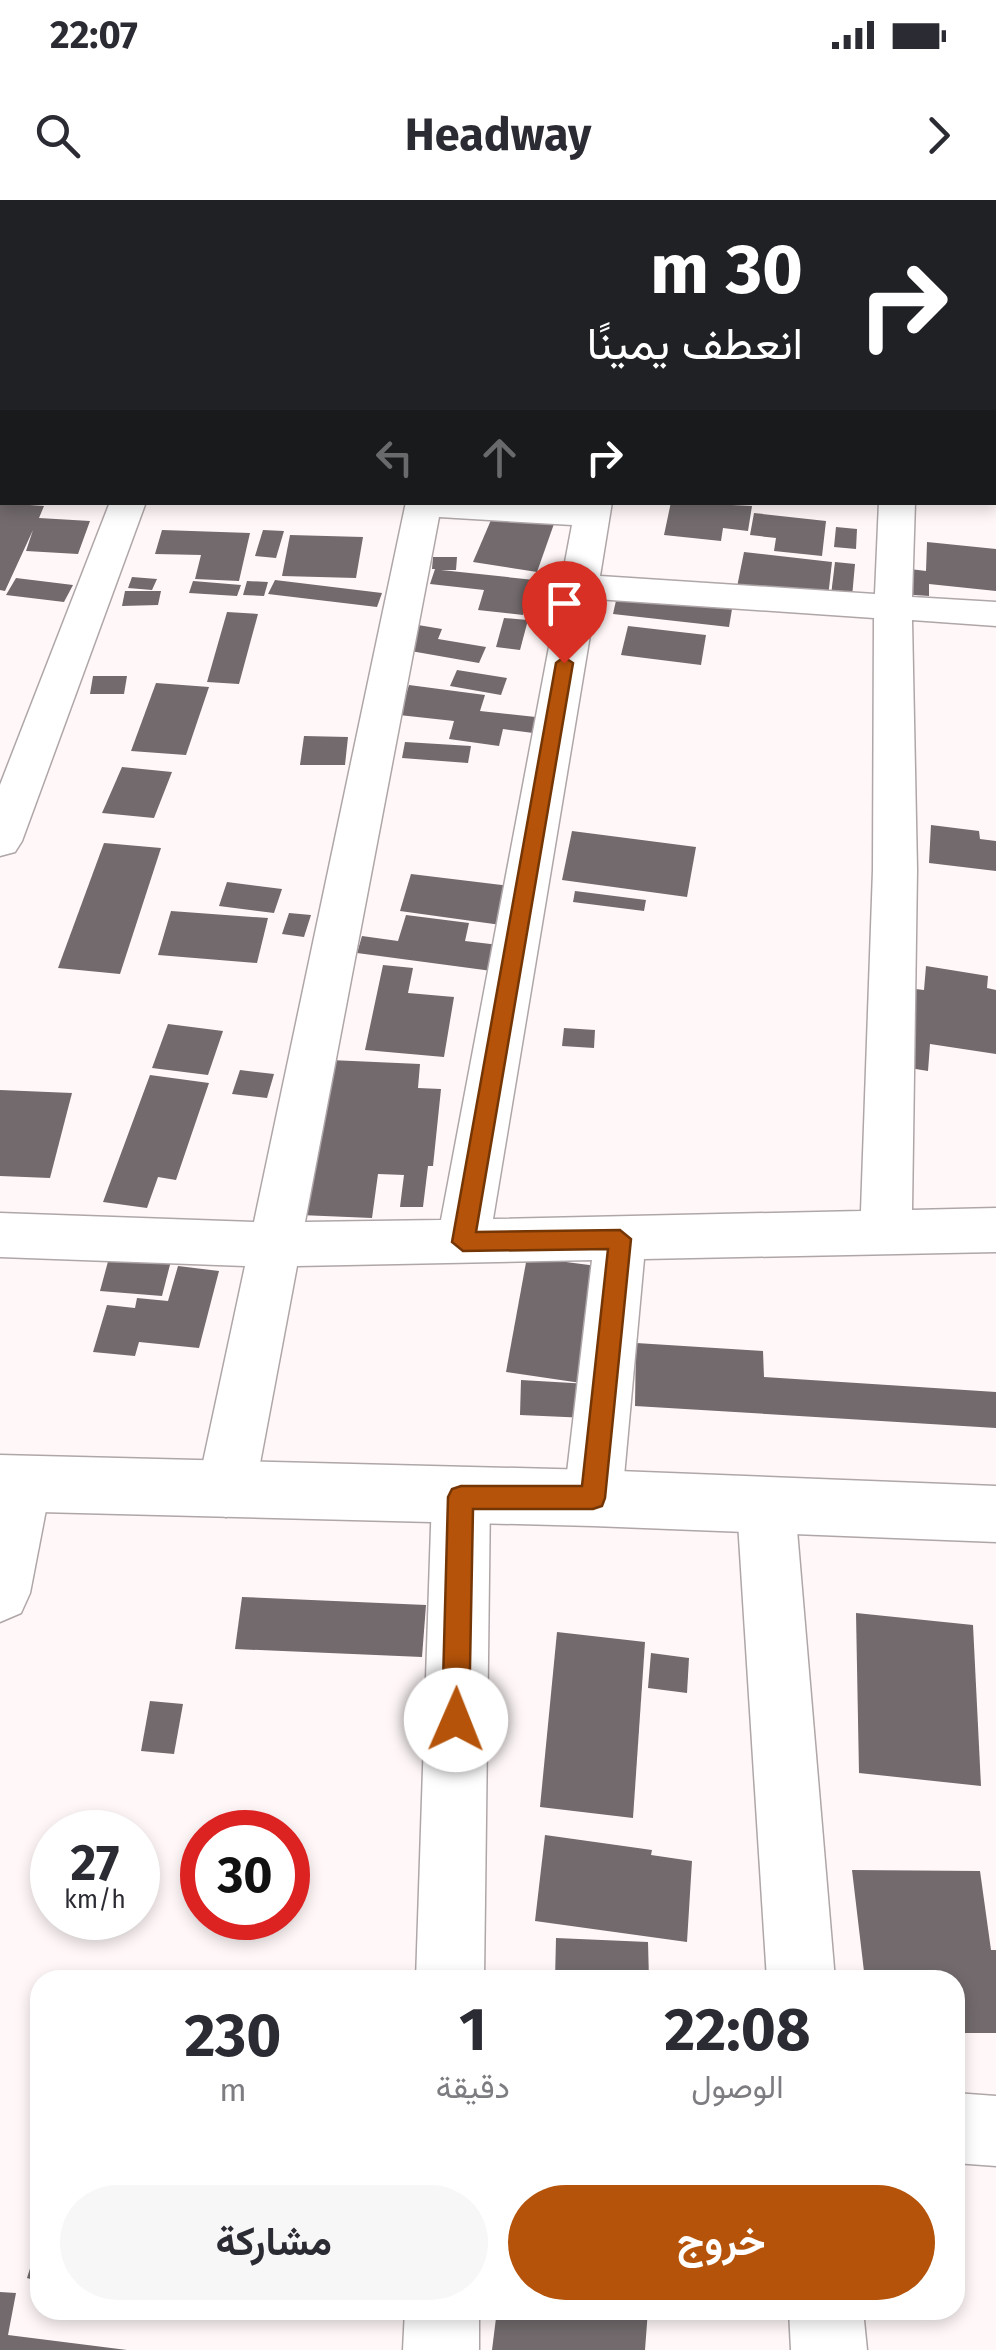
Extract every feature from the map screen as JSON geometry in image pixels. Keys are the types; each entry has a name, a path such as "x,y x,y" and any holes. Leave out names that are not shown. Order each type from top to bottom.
{"main road":[{"path":"11,1484 593,1498 996,1514"}],"street":[{"path":"0,841 127,505"},
{"path":"226,1490 424,505"},
{"path":"458,505 593,509 463,1242"},
{"path":"886,1232 895,870 893,608 898,505"},
{"path":"578,586 996,614"},
{"path":"0,1235 273,1245 996,1230"},
{"path":"593,1498 620,1239"},
{"path":"0,1593 11,1484"},
{"path":"450,1970 461,1497"},
{"path":"766,1506 801,1970"},
{"path":"965,2128 996,2130"},
{"path":"441,2350 442,2320"},
{"path":"827,2320 829,2350"}],"building":[{"path":"0,505 44,506 39,518 90,521 78,554 26,551 33,530 5,591 0,590"},
{"path":"670,505 752,506 748,531 723,528 721,541 664,535"},
{"path":"494,513 555,521 537,572 473,562"},
{"path":"754,513 826,521 822,556 774,551 776,538 750,535"},
{"path":"836,527 857,529 856,549 834,547"},
{"path":"162,530 250,533 239,581 195,579 201,555 155,554"},
{"path":"263,530 284,531 276,558 255,556"},
{"path":"290,535 363,537 356,578 282,576"},
{"path":"927,542 996,549 996,591 929,584 929,596 901,594 902,568 926,571"},
{"path":"744,552 832,562 828,597 737,587"},
{"path":"433,557 457,557 456,570 441,570 563,583 560,594 529,591 523,615 478,610 484,590 430,584 435,569"},
{"path":"835,562 855,564 852,597 831,595"},
{"path":"132,577 157,579 152,590 128,588"},
{"path":"16,578 73,585 64,602 6,595"},
{"path":"275,580 382,593 377,607 268,594"},
{"path":"193,581 241,585 237,596 189,593"},
{"path":"247,581 268,582 264,596 243,595"},
{"path":"125,591 161,591 158,605 122,606"},
{"path":"617,596 732,609 729,627 613,614"},
{"path":"227,612 258,614 239,684 207,682"},
{"path":"504,618 528,620 520,650 496,647"},
{"path":"418,625 442,629 438,639 486,647 479,663 405,650"},
{"path":"628,626 706,635 701,665 621,655"},
{"path":"457,670 507,678 501,695 450,686"},
{"path":"93,676 127,676 124,694 90,694"},
{"path":"156,683 209,687 186,755 131,751"},
{"path":"409,685 485,695 480,711 545,718 541,734 503,729 499,746 449,739 454,721 399,715"},
{"path":"304,736 348,737 345,765 300,765"},
{"path":"405,742 471,746 468,763 402,758"},
{"path":"122,767 172,772 154,818 102,813"},
{"path":"931,825 979,831 980,839 996,841 996,871 929,863"},
{"path":"572,831 696,847 687,897 562,880"},
{"path":"104,843 161,848 120,974 58,968"},
{"path":"411,874 510,886 501,925 400,911"},
{"path":"227,882 282,889 274,913 219,906"},
{"path":"575,891 646,900 644,911 573,902"},
{"path":"171,911 268,918 257,963 158,955"},
{"path":"289,913 311,915 304,937 282,934"},
{"path":"406,915 469,923 465,941 499,945 492,971 357,953 362,936 398,941"},
{"path":"383,965 413,968 408,993 454,997 444,1057 365,1050"},
{"path":"926,966 988,976 987,988 996,990 996,1054 930,1044 928,1071 891,1065 898,987 924,990"},
{"path":"168,1024 223,1031 208,1075 152,1068"},
{"path":"564,1028 595,1030 594,1048 562,1046"},
{"path":"330,1060 420,1064 418,1088 441,1089 433,1166 428,1166 423,1207 400,1207 404,1175 378,1174 372,1218 300,1215"},
{"path":"240,1070 274,1074 267,1098 232,1094"},
{"path":"150,1075 209,1083 176,1180 158,1177 147,1208 103,1202"},
{"path":"0,1090 72,1093 50,1178 0,1176"},
{"path":"113,1243 174,1249 162,1296 100,1291"},
{"path":"527,1257 597,1266 581,1383 506,1372"},
{"path":"178,1266 219,1271 199,1348 139,1342 135,1356 93,1352 107,1305 135,1308 137,1298 168,1301"},
{"path":"636,1343 763,1351 764,1377 996,1392 996,1428 635,1406"},
{"path":"521,1380 589,1384 588,1418 520,1415"},
{"path":"242,1597 426,1605 422,1657 235,1649"},
{"path":"856,1613 973,1625 981,1786 859,1773"},
{"path":"557,1632 645,1642 633,1818 540,1807"},
{"path":"651,1653 689,1658 687,1693 648,1688"},
{"path":"150,1701 183,1704 174,1754 141,1751"},
{"path":"545,1835 652,1850 651,1855 692,1861 687,1942 535,1921"},
{"path":"852,1870 980,1871 991,1950 996,1950 996,2033 965,2033 965,1970 864,1970"},
{"path":"556,1938 648,1942 649,1970 555,1970"},
{"path":"0,2292 16,2293 8,2335 127,2350 0,2350"},
{"path":"496,2320 647,2320 645,2350 492,2350"}],"route":[{"path":"456,1720 461,1497 593,1498 620,1239 463,1242 564,663"}]}
